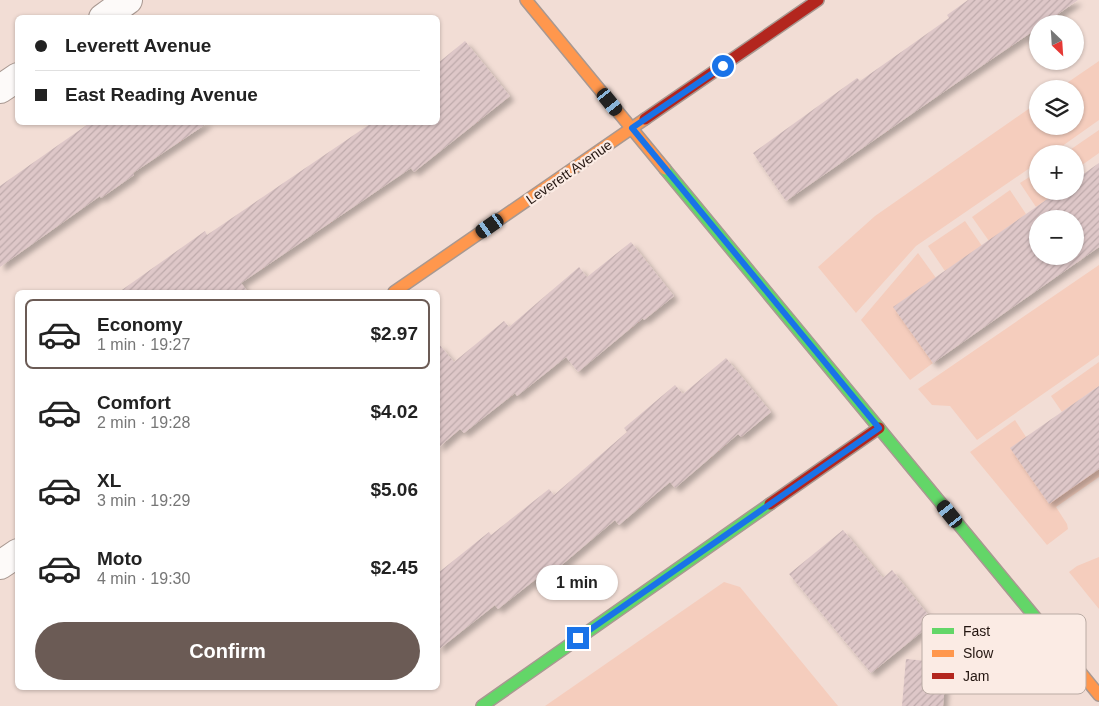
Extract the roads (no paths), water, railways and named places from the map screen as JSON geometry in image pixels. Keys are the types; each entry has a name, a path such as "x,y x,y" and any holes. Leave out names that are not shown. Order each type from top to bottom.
{"street":[{"path":"107,15 128,0"},
{"path":"526,0 1032,614"},
{"name":"Leverett Avenue","path":"397,290 818,0"},
{"path":"0,89 15,79"},
{"path":"482,706 879,428"},
{"path":"0,565 15,555"},
{"path":"1086,679 1099,695"}]}
